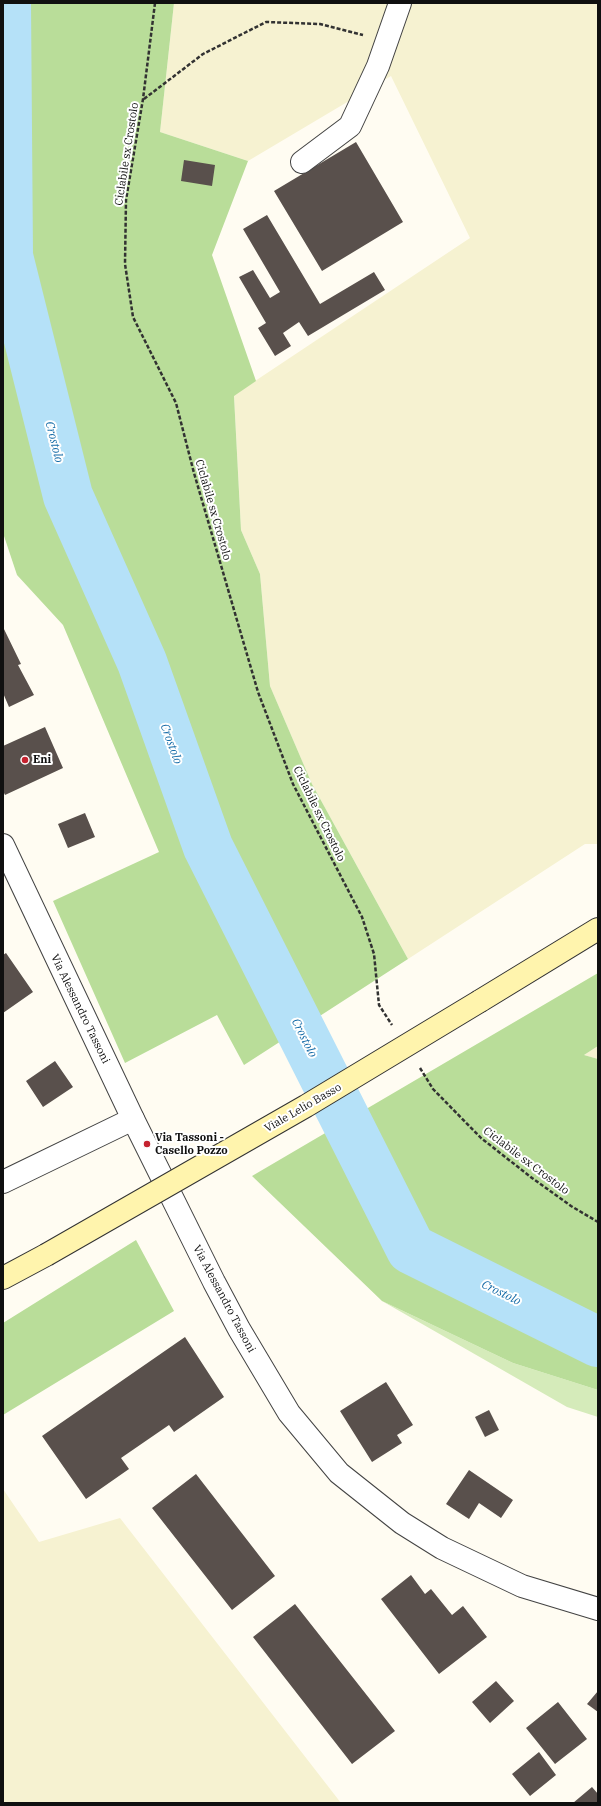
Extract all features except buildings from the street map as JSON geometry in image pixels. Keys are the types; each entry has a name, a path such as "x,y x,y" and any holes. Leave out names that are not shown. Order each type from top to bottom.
{"main road":[{"name":"Viale Lelio Basso","path":"3,1278 46,1255 306,1106 598,929"}],"street":[{"path":"302,162 350,126 378,66 400,3"},
{"name":"Via Alessandro Tassoni","path":"3,845 133,1119 214,1282 268,1380 289,1413 339,1473 402,1523 442,1548 522,1586 598,1609"},
{"path":"3,1182 133,1119"}],"path":[{"name":"Ciclabile sx Crostolo","path":"155,3 143,99 126,200 125,264 133,317 176,402 258,692 293,784 362,917 374,954 379,1005"},
{"path":"143,99 203,54 266,22 320,24 387,41"},
{"name":"Ciclabile sx Crostolo","path":"433,1089 481,1138 571,1206 598,1222"}],"shaded area":[{"path":"174,3 598,3 598,844 585,844 408,959 312,784 270,686 260,574 241,530 234,395 470,238 391,76 248,161 160,132"},
{"path":"598,1046 598,1059 584,1055"},
{"path":"3,1489 39,1542 120,1518 341,1803 3,1803"}],"green space":[{"path":"3,3 174,3 160,132 248,161 212,255 256,381 234,396 241,530 260,574 270,686 312,784 408,959 244,1065 217,1015 125,1063 53,901 159,852 63,625 17,575 3,533"},
{"path":"598,973 598,1046 584,1055 598,1059 598,1390 513,1363 382,1301 252,1176"},
{"path":"136,1240 174,1311 3,1415 3,1323"},
{"path":"382,1301 513,1363 598,1390 598,1417 567,1407"}],"waterway":[{"name":"Crostolo","path":"6,3 8,256 68,496 142,662 208,847 411,1249 598,1342"},
{"name":"Crostolo","path":"3,59 7,60"}],"place":[{"name":"Eni","path":"25,760"},
{"name":"Via Tassoni - Casello Pozzo","path":"147,1144"}]}
